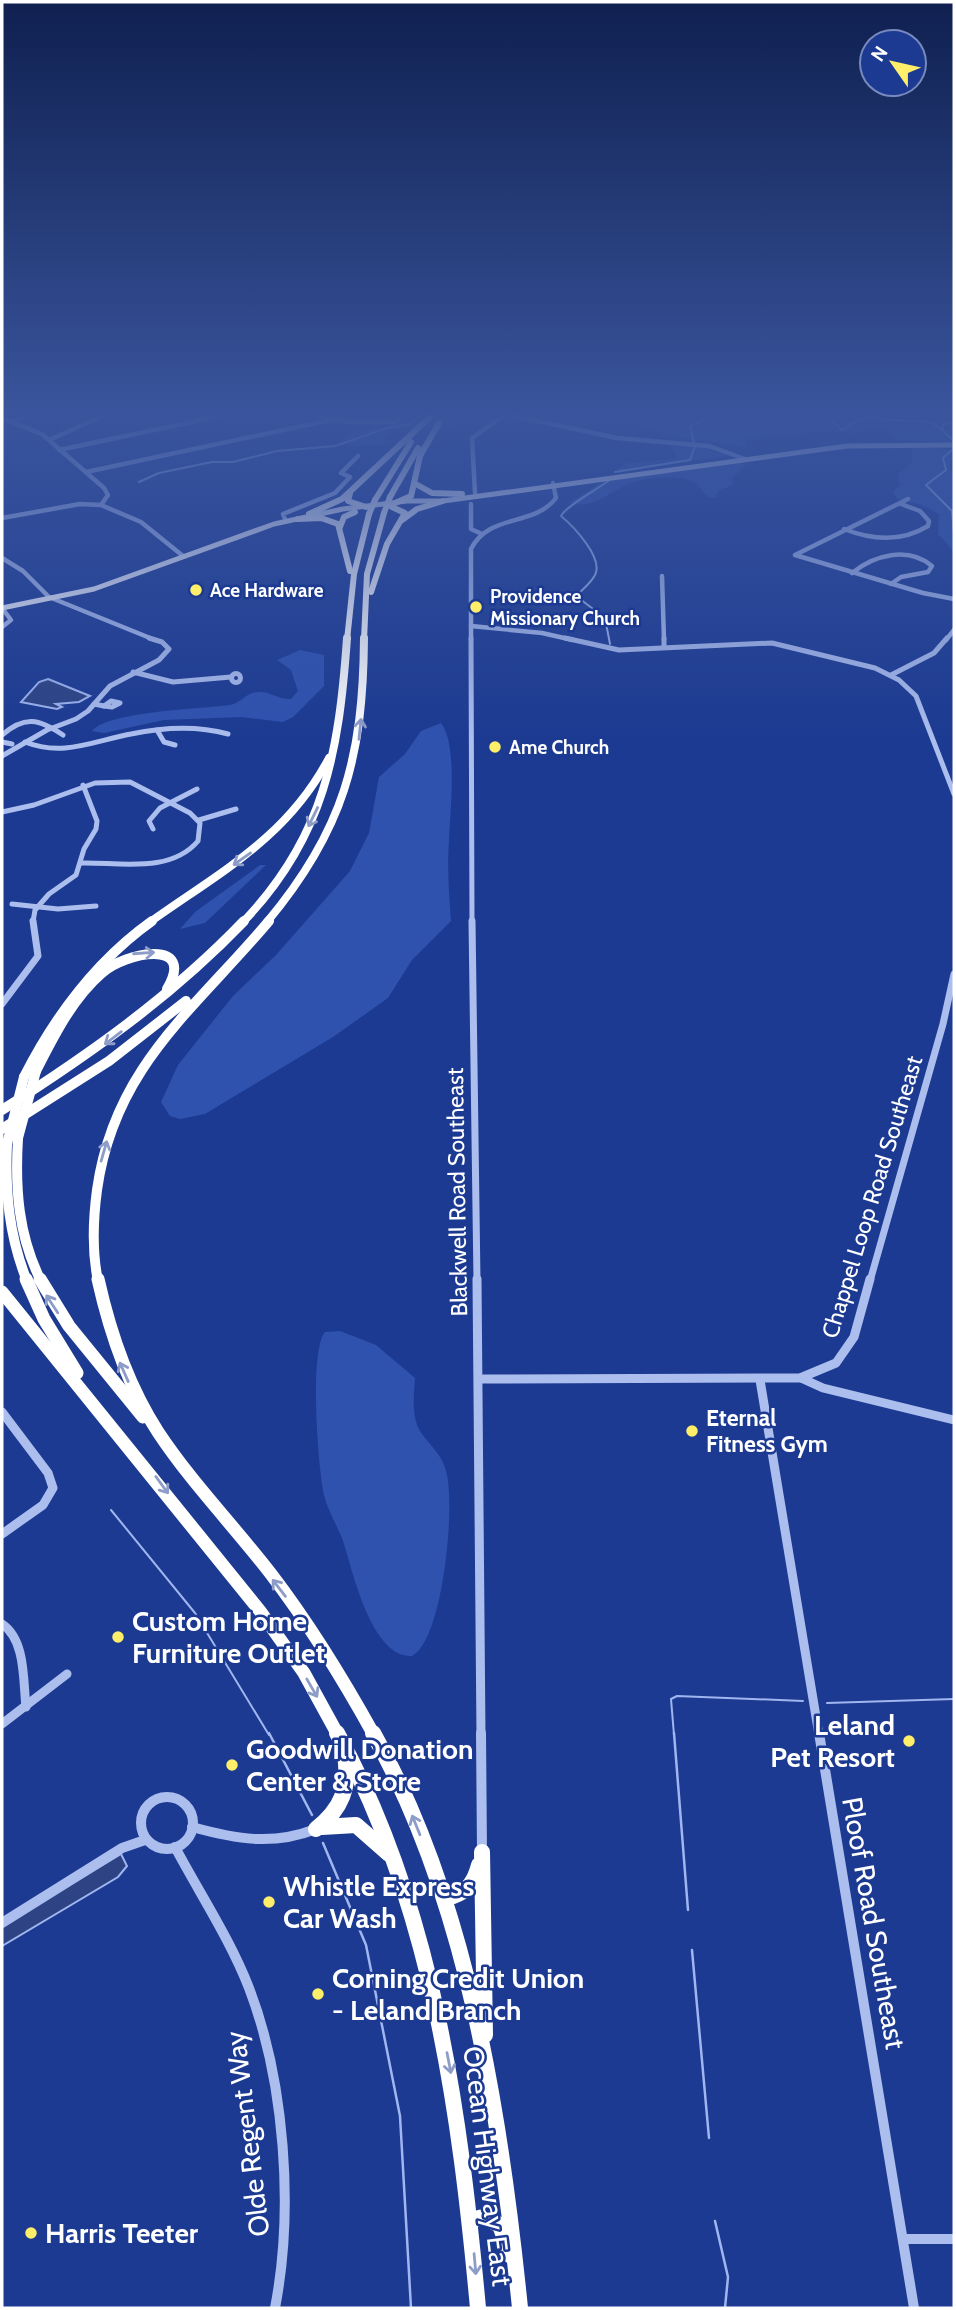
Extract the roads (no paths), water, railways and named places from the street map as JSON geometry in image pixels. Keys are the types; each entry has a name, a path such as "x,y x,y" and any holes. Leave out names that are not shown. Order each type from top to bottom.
{"highway":[{"path":"333,524 340,527"},
{"path":"340,524 350,570 350,595"},
{"path":"2,1110 132,1024 212,954 250,914 281,872 307,830 325,791 339,729 356,555 366,524"},
{"path":"158,1432 123,1369 100,1304 92,1233 97,1178 117,1113 144,1064 171,1027 252,939 314,858 327,836 358,745 367,573 381,524"},
{"path":"365,615 382,556 400,524"},
{"path":"104,1413 45,1325 22,1275 7,1213 12,1141 24,1077 55,1019 106,959 157,916 249,855 291,817 323,771 339,729"},
{"path":"2,1129 69,1089 144,1035 190,998 252,939"},
{"path":"132,1024 175,978 174,963 161,954 136,953 106,970 68,1016 36,1070 12,1141 16,1206 23,1240 34,1272 49,1300 123,1397 158,1432"},
{"path":"2,1292 104,1413"},
{"name":"Ocean Highway East","path":"104,1413 256,1605 303,1671 341,1739 394,1858 415,1926 446,2049 462,2139 478,2308"},
{"name":"Ocean Highway East","path":"158,1432 300,1615 334,1664 385,1756 440,1889 486,2059 507,2179 520,2308"},
{"path":"316,1829 336,1813 347,1789 341,1739"},
{"path":"316,1829 330,1824 356,1825 394,1858"},
{"path":"440,1889 453,1896 463,1893 475,1878 482,1853"},
{"path":"482,1853 486,2059"},
{"path":"471,2220 483,2217 500,2225 517,2272"}],"main road":[{"path":"2,607 111,584 243,530 267,524"},
{"path":"181,555 271,524"},
{"path":"234,536 280,524"}],"street":[{"path":"143,524 181,555"},
{"path":"471,524 471,528 482,534 500,524"},
{"path":"856,524 794,555 891,584 954,599"},
{"path":"844,529 861,535 896,537 915,533 928,524"},
{"name":"Blackwell Road Southeast","path":"482,534 471,549 473,1098 479,1379 482,1853"},
{"path":"852,573 866,562 880,558 914,557 931,565 928,572 901,577 891,584"},
{"path":"2,558 23,571 51,598 168,647 168,652 161,658 133,672 100,694 94,704 76,719 52,727 2,756"},
{"path":"662,576 664,647"},
{"path":"2,607 11,620 2,627"},
{"path":"471,626 542,633 618,650 772,643 856,662 891,675 916,696 954,794"},
{"path":"891,675 934,653 954,630"},
{"path":"133,672 167,683 198,680 216,674 231,677"},
{"path":"94,704 103,706"},
{"path":"2,734 23,719 52,727 64,736"},
{"path":"25,742 43,750 69,751 122,735 183,727 228,734"},
{"path":"157,730 164,742 175,745"},
{"path":"2,742 12,744"},
{"path":"2,812 25,809 83,785 133,783 199,820 202,830 198,842 179,856 145,863 81,863"},
{"path":"2,1004 36,960 38,948 32,921 37,907 75,875 97,825 83,785"},
{"path":"153,829 149,824 150,818 170,802 197,789"},
{"path":"199,820 236,809"},
{"path":"12,904 37,907 96,906"},
{"name":"Chappel Loop Road Southeast","path":"479,1379 760,1381 800,1378 836,1363 854,1337 940,1037 954,974"},
{"path":"800,1378 823,1388 954,1420"},
{"name":"Ploof Road Southeast","path":"760,1381 914,2308"},
{"path":"2,1412 48,1473 53,1488 43,1505 2,1534"},
{"path":"2,1624 7,1625 17,1637 26,1707"},
{"path":"2,1724 67,1674"},
{"path":"165,1796 174,1796 186,1801 193,1817 192,1827 183,1841 175,1847 159,1849 145,1840 142,1819 148,1807 165,1796"},
{"path":"192,1827 267,1843 292,1839 316,1829"},
{"path":"2,1923 122,1848 145,1840"},
{"name":"Olde Regent Way","path":"175,1847 248,1987 265,2046 285,2212 285,2255 275,2308"},
{"path":"904,2239 954,2239"}],"waterway":[{"path":"570,524 591,551 597,568 589,584 576,596 605,618 610,644"},
{"path":"953,524 954,534"},
{"path":"111,1510 195,1613 269,1735"},
{"path":"674,1735 671,1699 677,1696 803,1701"},
{"path":"827,1703 954,1699"},
{"path":"269,1733 312,1815"},
{"path":"674,1733 688,1910"},
{"path":"323,1843 366,1945 400,2116 411,2308"},
{"path":"692,1950 709,2138"},
{"path":"715,2221 728,2277 725,2308"}],"place":[{"name":"Ace Hardware","path":"196,590"},
{"name":"Providence Missionary Church","path":"476,607"},
{"name":"Ame Church","path":"495,747"},
{"name":"Eternal Fitness Gym","path":"692,1431"},
{"name":"Custom Home Furniture Outlet","path":"118,1637"},
{"name":"Leland Pet Resort","path":"909,1741"},
{"name":"Goodwill Donation Center & Store","path":"232,1765"},
{"name":"Whistle Express Car Wash","path":"269,1902"},
{"name":"Corning Credit Union - Leland Branch","path":"318,1994"},
{"name":"Harris Teeter","path":"31,2233"}]}
